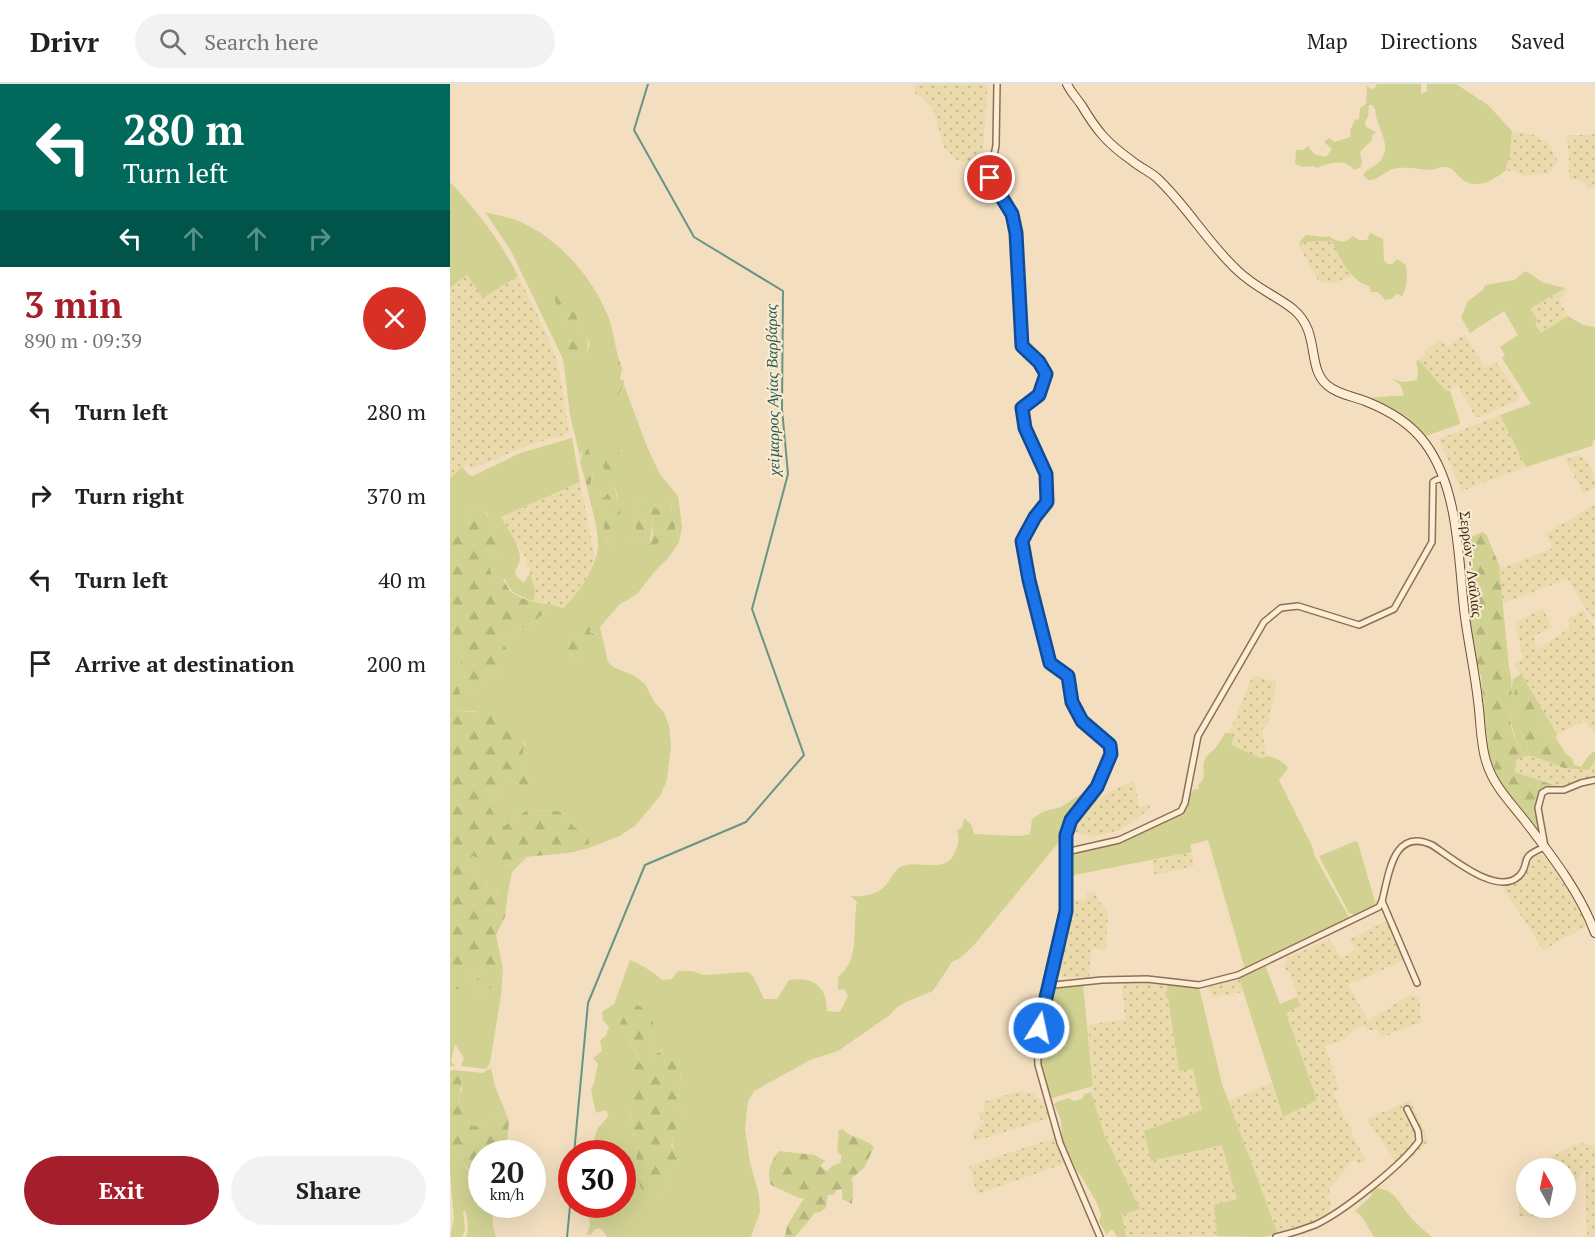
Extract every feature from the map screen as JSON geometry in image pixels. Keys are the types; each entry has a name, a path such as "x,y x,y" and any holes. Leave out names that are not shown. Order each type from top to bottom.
{"main road":[{"name":"Σερρών - Λαϊλιάς","path":"1070,86 1105,140 1131,161 1155,176 1182,203 1209,241 1235,269 1252,284 1294,310 1304,320 1313,342 1320,378 1335,390 1367,402 1403,422 1425,443 1443,478 1454,518 1468,640 1476,680 1487,765 1506,798 1545,847 1578,897 1595,933"}],"street":[{"path":"997,84 996,145 990,178 1012,214 1016,233 1022,346 1039,362 1046,374 1039,395 1022,408 1025,428 1046,474 1047,502 1035,517 1022,541 1024,554 1050,663 1068,676 1072,702 1082,721 1110,745 1111,754 1097,787 1071,820 1066,835 1066,911 1037,1042 1038,1065 1060,1143 1100,1237"},
{"path":"1066,852 1119,840 1181,811 1185,803 1198,736 1264,622 1281,608 1298,606 1359,625 1394,609 1432,542 1433,482 1443,478"},
{"path":"1047,989 1054,985 1102,980 1147,979 1200,985 1238,975 1379,907 1392,860 1399,847 1409,842 1423,841 1484,879 1513,881 1522,874 1530,852 1545,847 1538,808 1542,793 1547,790 1564,790 1595,780"},
{"path":"1382,901 1417,983"},
{"path":"1276,1237 1293,1233 1327,1219 1391,1171 1419,1141 1418,1131 1407,1109"}],"shaded area":[{"path":"915,84 988,84 982,165 958,161 944,147 933,109 921,96 915,95"},
{"path":"1512,131 1539,136 1541,140 1547,142 1557,159 1557,163 1548,174 1522,176 1515,171 1505,171 1510,154"},
{"path":"1595,132 1595,187 1588,188 1583,181 1569,178 1566,138 1570,135 1592,135"},
{"path":"1331,241 1352,276 1334,283 1319,282 1299,246 1304,242"},
{"path":"467,275 483,297 518,276 558,363 569,433 526,446 472,469 468,463 450,478 450,288"},
{"path":"1565,288 1567,291 1559,300 1568,316 1542,333 1529,310"},
{"path":"1465,334 1485,368 1496,362 1520,395 1518,400 1476,418 1458,386 1446,392 1419,360 1430,347 1442,340 1448,347"},
{"path":"1500,415 1526,467 1462,491 1439,439"},
{"path":"1581,454 1591,467 1595,482 1595,488 1584,493 1565,460"},
{"path":"580,482 595,557 591,570 572,601 563,608 534,601 535,589 526,559 501,517"},
{"path":"1595,505 1595,619 1591,617 1568,579 1504,603 1501,594 1499,565 1505,567 1553,548 1545,534"},
{"path":"1543,608 1552,627 1534,636 1537,650 1570,628 1568,619 1582,610 1595,628 1595,733 1584,721 1557,734 1514,664 1523,658 1515,623"},
{"path":"1253,675 1276,682 1273,704 1268,717 1271,719 1262,730 1267,756 1264,760 1230,745 1233,737 1229,733"},
{"path":"1526,756 1564,768 1589,770 1595,761 1595,778 1577,781 1562,788 1515,772 1516,760"},
{"path":"1134,780 1139,807 1149,804 1150,809 1120,830 1091,837 1072,831 1089,803"},
{"path":"1537,851 1559,875 1576,900 1588,925 1543,950 1502,886 1520,881 1528,858"},
{"path":"1192,852 1194,866 1155,875 1152,861"},
{"path":"1093,892 1108,913 1106,950 1091,948 1089,978 1053,976 1068,908 1075,900 1086,899 1086,893"},
{"path":"1388,920 1405,960 1348,985 1368,1020 1412,994 1419,998 1421,1022 1381,1038 1377,1030 1368,1030 1364,1025 1355,1029 1345,1039 1325,1046 1339,1089 1333,1093 1366,1161 1359,1164 1353,1160 1329,1190 1327,1197 1331,1203 1329,1215 1312,1224 1278,1234 1228,1101 1271,1083 1283,1117 1301,1054 1286,1013 1300,1006 1290,973 1284,968 1287,958 1329,939 1341,958 1356,950 1350,939"},
{"path":"1239,978 1243,992 1211,998 1209,984"},
{"path":"1168,982 1166,998 1168,998 1179,1070 1193,1068 1202,1110 1145,1132 1151,1161 1222,1145 1237,1199 1214,1205 1217,1236 1126,1237 1122,1215 1139,1208 1104,1134 1091,1094 1093,1086 1088,1025 1125,1019 1122,986 1127,983"},
{"path":"1023,1090 1024,1094 1031,1092 1047,1105 1050,1118 975,1141 973,1132 984,1122 977,1114 985,1110 983,1102"},
{"path":"1406,1102 1411,1102 1429,1141 1400,1168 1367,1119"},
{"path":"1057,1137 1066,1163 977,1194 969,1166"},
{"path":"1582,1143 1595,1146 1595,1237 1587,1237 1585,1170 1576,1181 1576,1158 1550,1158 1575,1144 1578,1146"}],"green space":[{"path":"1377,84 1421,84 1421,94 1427,91 1427,84 1456,84 1488,105 1512,131 1510,154 1505,171 1480,184 1463,180 1447,167 1430,170 1397,168 1368,180 1363,175 1381,160 1385,148 1372,105 1369,105 1365,122 1366,127 1376,132 1360,152 1361,167 1354,170 1342,163 1332,163 1316,168 1295,164 1296,150 1303,150 1308,146 1314,154 1326,157 1332,149 1324,142 1329,138 1334,142 1351,137 1350,130 1355,120 1359,119 1360,108 1366,104 1367,86 1373,90"},
{"path":"450,182 487,226 504,250 518,276 483,298 467,275 450,288"},
{"path":"485,212 521,222 549,239 573,261 593,287 608,316 614,336 618,357 614,357 616,379 614,381 622,391 624,385 660,474 678,496 682,527 679,542 669,557 637,594 619,605 600,627 608,662 645,684 655,703 664,712 669,726 671,746 667,780 660,796 636,825 620,836 586,849 589,843 588,834 574,827 566,814 558,811 527,810 504,826 492,826 489,807 497,796 498,788 514,781 526,788 529,782 522,763 522,753 526,743 511,736 479,712 457,710 458,688 450,681 450,625 461,653 464,674 469,687 475,694 484,681 495,675 501,666 500,641 504,635 530,623 553,605 563,608 586,578 597,551 597,529 587,487 590,489 592,479 589,450 581,452 580,457 570,415 563,359 511,251","holes":["557,301 562,309 576,314 578,323 590,344 585,357 570,356 567,329","615,486 617,499 609,534 615,537 619,544 613,549 606,541 604,522 609,514 595,504 594,496 599,492 602,499","637,500 645,503 648,500 655,508 664,512 661,505 670,502 678,538 662,533 649,542 653,517 650,511 643,518 647,533 638,541 626,538 631,530 636,532 634,504","590,631 598,635 599,645 580,658 568,654 569,635"]},
{"path":"1370,233 1383,239 1384,260 1387,264 1392,264 1397,259 1406,265 1406,285 1402,296 1397,294 1385,300 1378,292 1371,292 1369,286 1351,274 1331,241 1304,242 1299,246 1306,235 1329,236 1341,242 1353,236 1359,240 1367,240"},
{"path":"1526,271 1542,282 1565,288 1530,309 1538,321 1535,324 1541,333 1568,316 1583,325 1595,327 1595,440 1592,446 1526,467 1500,415 1531,404 1502,358 1505,355 1500,347 1518,335 1504,311 1470,333 1461,317 1468,301 1483,290 1485,285 1514,280"},
{"path":"554,290 558,290 562,297 562,308 565,305 576,314 587,339 585,357 570,356 566,351 570,341 564,319 557,314"},
{"path":"614,356 618,357 622,369 620,380 624,380 624,385 618,395 612,393 610,388 611,382 615,379 610,375 608,369"},
{"path":"1419,360 1446,391 1450,391 1460,422 1460,424 1426,436 1398,413 1365,398 1404,396 1401,386 1393,379 1402,382 1417,380 1416,361"},
{"path":"572,438 580,482 501,517 519,551 520,558 515,570 516,576 524,583 530,573 535,589 534,601 513,591 505,579 493,579 488,557 500,555 487,513 481,508 475,506 471,511 469,523 450,538 450,478 462,467 473,476 520,453"},
{"path":"608,441 615,445 619,453 614,467 606,473 598,453 601,449 598,446"},
{"path":"584,445 587,445 594,466 590,489 587,487 580,462"},
{"path":"615,486 617,503 620,504 620,517 611,526 609,534 619,542 617,547 612,549 604,537 604,522 609,514 605,509 602,509 599,515 595,512 594,496 599,492 602,499"},
{"path":"653,494 655,508 663,511 661,499 670,503 671,510 679,520 675,527 678,538 672,551 668,551 671,543 663,533 662,540 648,550 653,533 651,523 653,517 650,511 643,518 647,533 638,541 626,538 623,534 627,528 636,531 634,504 637,500 645,503 648,495"},
{"path":"475,506 485,512 493,526 491,532 504,548 500,555 489,557 493,579 501,577 517,596 553,605 530,623 504,635 500,641 509,652 509,664 501,666 495,675 484,681 475,695 464,674 461,653 450,625 450,538 453,531 469,523 471,511"},
{"path":"1483,532 1487,536 1499,565 1512,691 1511,722 1518,744 1526,756 1516,760 1515,772 1562,788 1551,788 1538,795 1536,810 1541,837 1503,789 1488,753 1481,676 1475,659 1465,582 1472,573 1466,539"},
{"path":"590,627 590,632 598,635 601,650 580,658 568,654 569,635 574,632 582,633 584,629"},
{"path":"1521,674 1557,734 1556,738 1543,733 1528,698 1517,683 1514,695 1519,698 1515,713 1529,756 1526,756 1516,738 1510,710 1513,679"},
{"path":"450,681 458,687 463,703 457,710 497,716 508,727 511,736 516,728 525,731 522,762 529,782 526,788 514,781 498,789 497,796 490,807 495,817 492,825 504,826 527,810 558,811 566,814 574,827 588,834 589,843 586,849 525,857 512,864 500,864 494,859 486,866 482,866 481,859 473,856 466,861 473,872 484,873 489,877 490,880 483,890 486,895 504,889 508,892 505,917 496,935 503,969 497,983 481,995 475,986 475,981 481,974 479,968 474,968 463,986 450,990"},
{"path":"1517,682 1525,686 1529,693 1528,699 1532,703 1543,733 1556,738 1566,754 1572,758 1574,765 1581,767 1589,755 1595,751 1595,761 1589,770 1564,768 1529,756 1515,713 1515,706 1519,698 1514,695"},
{"path":"1225,733 1234,736 1231,745 1263,759 1267,756 1276,759 1288,768 1279,780 1313,848 1314,855 1350,919 1245,969 1208,840 1190,845 1192,852 1069,876 1071,855 1182,813 1193,790 1199,789 1205,759"},
{"path":"1093,786 1066,825 1059,842 974,945 952,962 933,991 896,1008 890,1015 838,1051 810,1060 754,1091 748,1101 745,1129 750,1162 759,1195 760,1212 751,1237 607,1237 601,1228 595,1229 591,1235 587,1234 589,1218 636,1218 636,1150 637,1176 661,1195 679,1160 672,1142 682,1112 678,1102 681,1072 663,1049 651,1057 648,1050 653,1035 630,1004 623,1031 640,1060 634,1068 634,1097 630,1111 634,1140 594,1140 598,1128 609,1115 605,1110 596,1113 591,1090 598,1064 593,1058 602,1051 600,1041 606,1035 609,1027 603,1020 602,1012 614,1004 630,960 647,968 662,980 672,979 678,971 692,971 704,975 747,972 753,976 764,999 777,999 789,980 805,980 812,982 822,990 827,1011 840,1012 848,996 844,989 838,990 838,977 850,961 854,942 857,902 851,896 869,895 879,891 900,867 914,864 938,865 951,859 957,846 957,830 962,828 964,818 971,824 974,834 1020,836 1030,834 1032,819 1042,812 1061,807"},
{"path":"1356,841 1376,905 1356,915 1349,913 1319,856"},
{"path":"473,856 494,859 502,864 527,857 512,872 508,892 500,890 489,896 483,893 488,884 480,873 473,872 466,861"},
{"path":"1265,965 1280,1004 1297,997 1300,1006 1286,1013 1317,1100 1283,1117 1239,978"},
{"path":"474,968 479,968 481,974 475,981 475,986 481,995 497,983 503,969 490,1063 486,1069 461,1066 464,1058 455,1044 451,1061 455,1066 450,1066 450,990 463,986"},
{"path":"1168,982 1198,987 1200,991 1222,1084 1278,1234 1262,1237 1217,1236 1214,1205 1237,1199 1222,1145 1151,1161 1144,1131 1202,1110 1193,1069 1179,1071 1168,998 1166,998"},
{"path":"1083,985 1093,1086 1049,1099 1044,1069 1049,1043 1048,1030 1052,997 1050,992 1060,986"},
{"path":"1050,992 1052,997 1048,1030 1049,1043 1044,1069 1049,1099 1040,1064 1039,1043 1046,998"},
{"path":"629,1004 640,1006 653,1019 653,1035 648,1050 651,1057 664,1049 677,1047 682,1055 679,1066 681,1072 678,1102 682,1112 671,1145 680,1164 674,1170 661,1195 651,1196 641,1188 637,1176 636,1140 634,1140 631,1129 630,1110 634,1097 634,1068 640,1060 620,1024"},
{"path":"491,1068 495,1086 509,1121 501,1115 490,1117 483,1126 473,1126 461,1103 462,1089 454,1070 483,1073"},
{"path":"454,1070 462,1076 459,1102 468,1104 472,1113 469,1120 473,1126 483,1126 490,1117 501,1115 509,1121 507,1140 468,1140 468,1170 465,1165 455,1161 450,1173 450,1071"},
{"path":"1091,1092 1104,1134 1140,1209 1122,1215 1126,1237 1117,1237 1113,1230 1107,1235 1099,1222 1101,1215 1097,1203 1078,1173 1062,1139 1061,1120 1054,1104 1069,1098 1074,1101 1082,1099 1084,1094"},
{"path":"843,1129 874,1147 864,1168 852,1178 852,1204 842,1199 842,1189 837,1190 833,1195 828,1195 826,1208 814,1213 795,1237 785,1237 787,1226 804,1198 799,1198 771,1185 769,1171 774,1158 779,1151 815,1155 825,1161 820,1166 827,1171 840,1163 842,1156 838,1152 838,1131"},
{"path":"455,1161 467,1168 468,1218 493,1218 496,1237 466,1237 468,1223 465,1210 463,1211 465,1230 462,1237 450,1237 454,1219 450,1173"},
{"path":"1378,1188 1392,1194 1413,1220 1432,1237 1374,1237 1362,1217 1355,1211 1372,1195 1371,1189"}],"waterway":[{"name":"χείμαρρος Αγίας Βαρβάρας","path":"575,1140 588,1003 645,865 746,822 804,755 752,609 788,474 782,409 783,291 694,237 634,130 648,84"},
{"name":"χείμαρρος Αγίας Βαρβάρας","path":"567,1237 569,1218"}],"route":[{"path":"990,178 1012,214 1016,233 1022,346 1039,362 1046,374 1039,395 1022,408 1025,428 1046,474 1047,502 1035,517 1022,541 1029,580 1050,663 1068,676 1072,702 1082,721 1103,737 1110,745 1111,754 1097,787 1071,820 1066,835 1066,911 1039,1028"}]}
